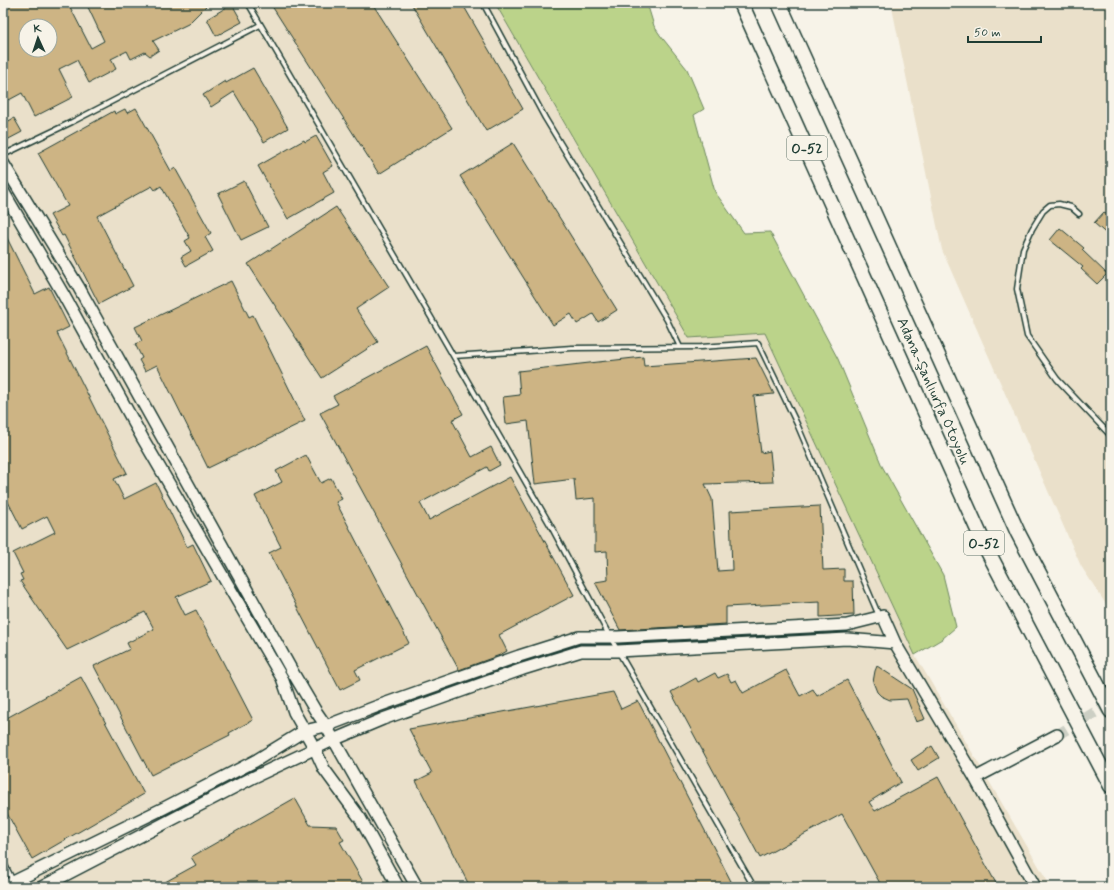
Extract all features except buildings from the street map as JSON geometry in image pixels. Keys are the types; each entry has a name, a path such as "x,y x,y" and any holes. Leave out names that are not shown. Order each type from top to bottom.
{"highway":[{"name":"Adana-Şanlıurfa Otoyolu","path":"741,3 986,548 1111,786"},
{"name":"Adana-Şanlıurfa Otoyolu","path":"779,3 1018,533 1111,711"}],"street":[{"path":"3,162 78,286 292,670 326,726 417,887"},
{"path":"3,191 63,294 143,439 282,678 294,712 315,749 324,769 360,818 398,887"},
{"path":"3,887 15,884 255,761 304,731 326,726 482,669 579,637 610,637 847,626 881,616 895,643 975,778 1035,887"},
{"path":"42,887 252,778 334,740 383,719 523,669 581,651 618,651 847,639 895,643"},
{"path":"975,778 1057,735"}],"lane":[{"path":"248,3 454,356 552,528 610,637 754,887"},
{"path":"483,3 545,118 667,320 680,347"},
{"path":"3,162 72,122 260,25"},
{"path":"1079,214 1070,207 1059,204 1050,205 1043,211 1032,229 1023,249 1017,289 1027,336 1057,379 1111,436"},
{"path":"454,356 572,348 701,347 758,343 797,424 881,616"},
{"path":"3,861 15,884"}],"shaded area":[{"path":"3,3 495,3 689,338 765,333 915,655 1051,887 3,887"},
{"path":"891,3 1111,3 1111,612 1081,566 942,250"}],"green space":[{"path":"495,3 647,3 654,26 687,69 704,109 694,115 715,192 744,233 770,232 838,359 882,466 943,575 956,627 942,639 915,655 765,333 689,338"}],"tunnel":[{"path":"1057,735 1111,703"}]}
